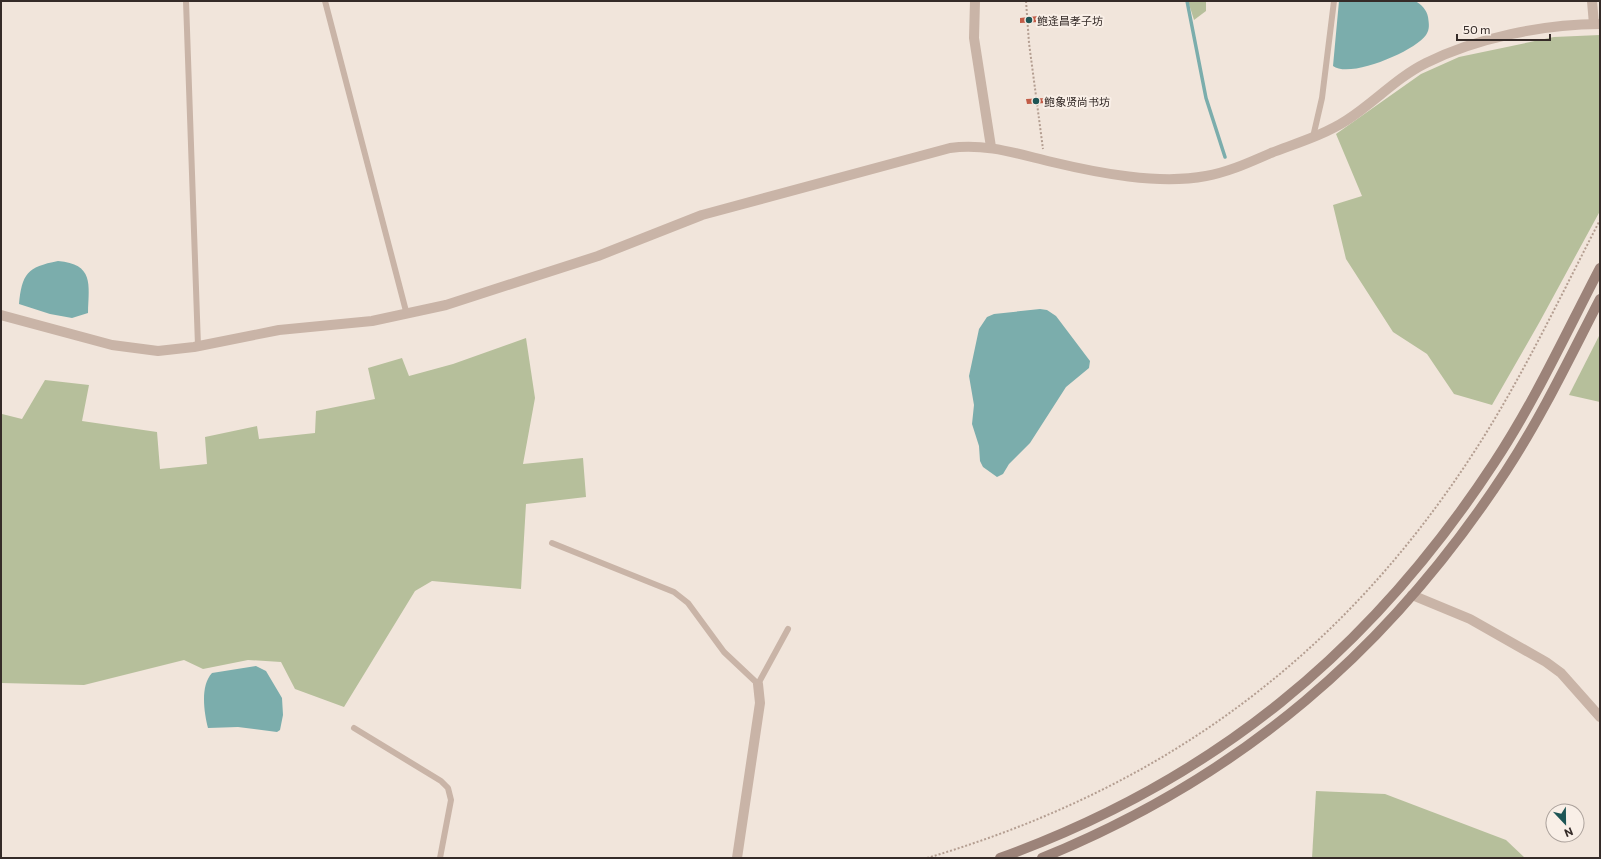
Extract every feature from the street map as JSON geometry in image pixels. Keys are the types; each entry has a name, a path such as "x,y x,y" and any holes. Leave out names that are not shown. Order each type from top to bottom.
{"main road":[{"path":"1000,858 1052,838 1108,813 1174,777 1265,715 1293,693 1342,649 1413,572 1494,463 1534,395 1600,268"},
{"path":"1042,858 1115,826 1149,808 1214,769 1302,704 1328,682 1376,636 1412,595 1452,545 1506,471 1548,402 1600,299"}],"street":[{"path":"975,1 974,38 991,147"},
{"path":"1,315 127,348 158,351 198,346 279,330 372,321 407,315 446,305 598,256 702,215 950,148 977,146 991,147 1081,169 1161,179 1178,180 1220,173 1313,137 1347,120 1397,80 1441,56 1513,34 1564,26 1597,24 1592,1"},
{"path":"1412,595 1470,619 1546,662 1561,673 1600,716"},
{"path":"737,858 760,703 758,684"}],"lane":[{"path":"186,1 198,346"},
{"path":"325,1 407,315"},
{"path":"1313,137 1322,98 1334,1"},
{"path":"552,543 674,592 688,603 724,652 758,684 788,628"},
{"path":"354,728 441,781 448,788 451,800 440,858"}],"path":[{"path":"1026,1 1029,43 1045,160"},
{"path":"927,858 1025,825 1098,793 1137,772 1194,738 1252,698 1279,676 1326,633 1371,586 1397,556 1475,450 1515,384 1600,220"}],"green space":[{"path":"1188,1 1206,1 1206,11 1194,20"},
{"path":"1600,35 1600,211 1492,405 1454,394 1427,354 1393,332 1346,259 1333,205 1362,196 1336,134 1421,74 1459,57 1554,37"},
{"path":"1600,334 1600,402 1569,395"},
{"path":"526,338 535,398 523,464 583,458 586,497 526,504 521,589 432,581 415,591 344,707 295,689 281,662 248,660 203,669 184,660 84,685 1,683 1,416 2,414 22,419 45,380 89,385 82,421 157,432 160,469 207,464 205,437 257,426 259,439 315,433 316,411 375,399 368,368 402,358 409,376 453,364"},
{"path":"1316,791 1385,794 1506,840 1525,858 1312,858"}],"water":[{"path":"1339,1 1415,1 1426,12 1429,22 1428,31 1420,41 1396,55 1367,66 1353,69 1341,69 1333,66"},
{"path":"58,261 78,266 84,271 87,277 89,293 88,313 72,318 50,314 19,304 22,285 28,274 39,266"},
{"path":"1040,309 1047,310 1056,316 1090,361 1089,368 1066,387 1030,443 1009,464 1003,474 997,477 983,467 980,461 979,446 972,424 974,405 969,376 979,329 987,317 994,314"},
{"path":"256,666 266,671 282,698 283,715 280,730 277,732 238,727 208,728 204,707 204,692 208,678 212,673"}],"building":[{"name":"鲍逢昌孝子坊","path":"1038,16 1039,22 1020,23 1020,18"},
{"name":"鲍象贤尚书坊","path":"1046,98 1046,103 1027,104 1026,99"}],"waterway":[{"path":"1187,1 1206,98 1225,157"}],"place":[{"name":"鲍逢昌孝子坊","path":"1029,20"},
{"name":"鲍象贤尚书坊","path":"1036,101"}]}
